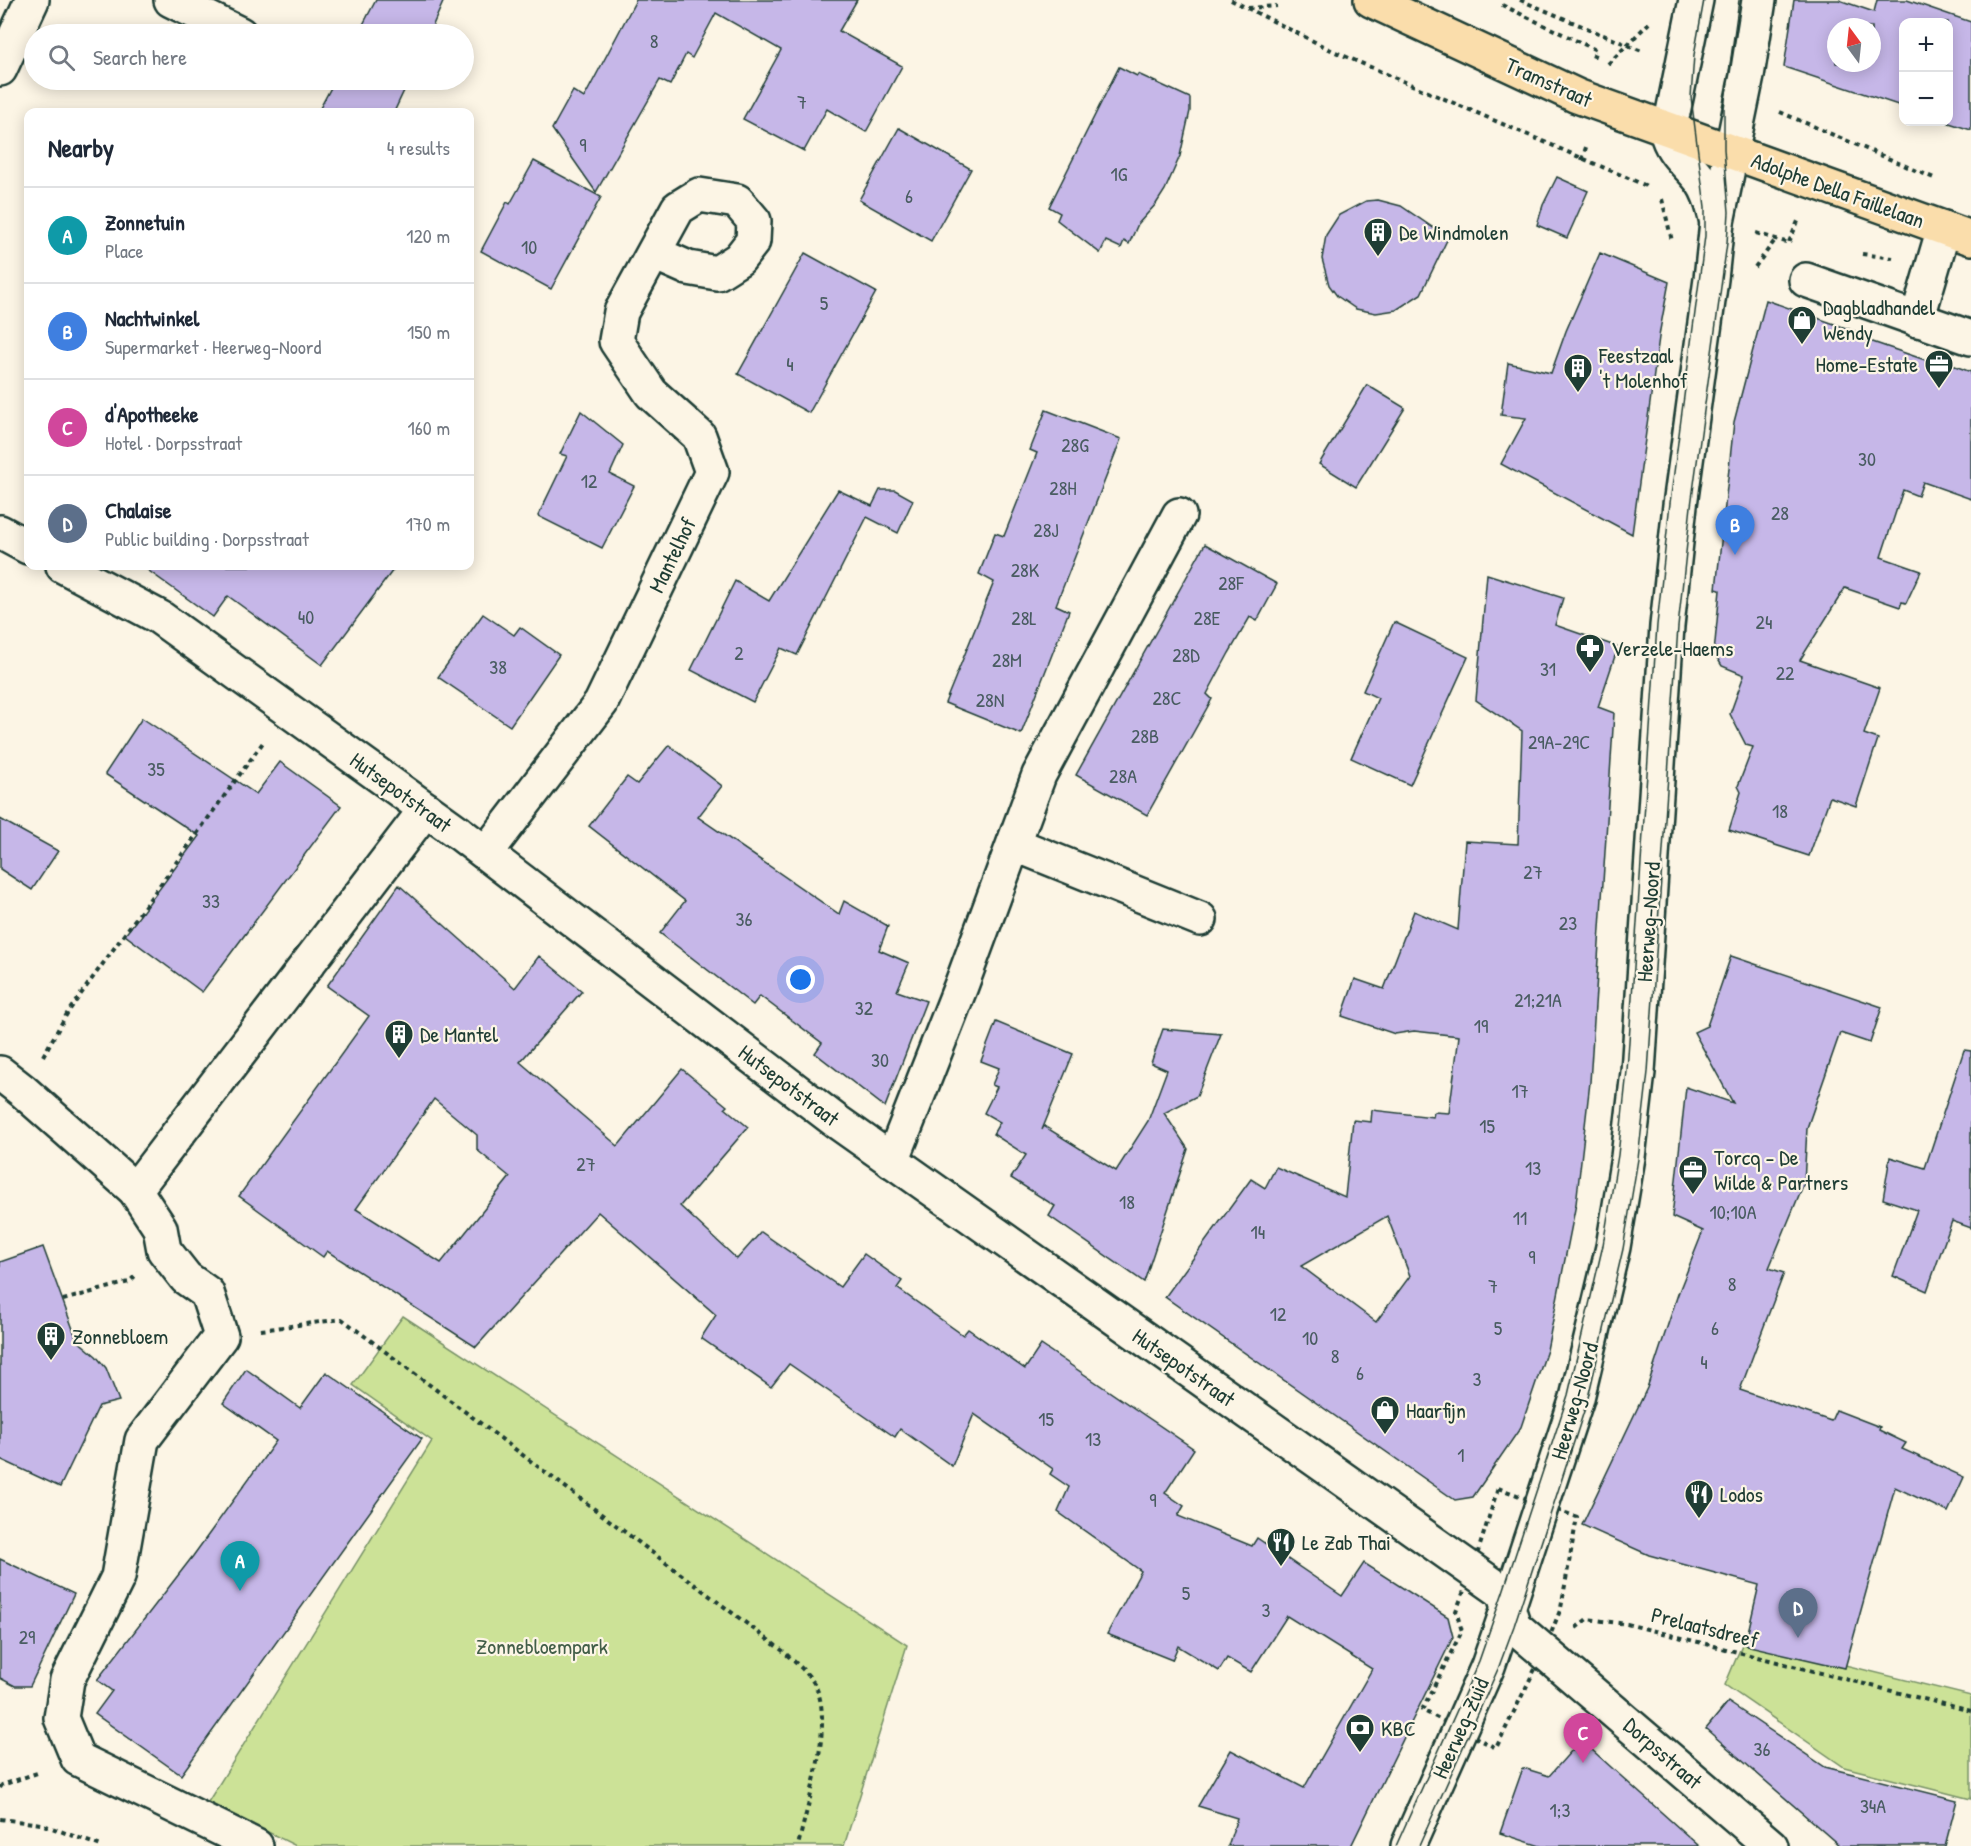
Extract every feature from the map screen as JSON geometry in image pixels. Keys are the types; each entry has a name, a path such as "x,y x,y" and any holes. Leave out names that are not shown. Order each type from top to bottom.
{"main road":[{"name":"Tramstraat","path":"1371,0 1577,96 1669,131 1732,151"},
{"name":"Adolphe Della Faillelaan","path":"1732,151 1957,233"}],"street":[{"path":"0,69 32,0"},
{"path":"171,0 220,24"},
{"path":"1669,131 1696,0"},
{"name":"Heerweg-Noord","path":"1508,1608 1583,1376 1613,1247 1628,1157 1638,1072 1667,626 1680,505 1717,222 1759,0"},
{"name":"Heerweg-Noord","path":"1669,131 1671,146 1702,181 1711,198 1717,222"},
{"name":"Adolphe Della Faillelaan","path":"1917,320 1932,269 1957,233"},
{"name":"Mantelhof","path":"486,853 601,703 712,472 699,436 651,393 616,341 621,312 654,253"},
{"path":"1806,280 1971,339"},
{"path":"892,1161 1039,775 1179,515"},
{"path":"0,532 24,545"},
{"name":"Hutsepotstraat","path":"71,570 159,617 426,809 892,1161 1503,1592 1508,1608"},
{"path":"135,1190 426,809"},
{"path":"1014,844 1200,919"},
{"path":"11,1082 135,1190 160,1228 164,1250 186,1278 207,1293 221,1336 142,1440 118,1577 68,1680 62,1718 78,1759 256,1846"},
{"name":"Dorpsstraat","path":"1508,1608 1514,1626 1548,1648 1771,1846"},
{"name":"Heerweg-Zuid","path":"1408,1846 1488,1666 1508,1608"}],"path":[{"path":"1231,0 1333,51 1582,160"},
{"path":"1502,5 1596,50 1590,64"},
{"path":"1247,8 1277,6"},
{"path":"1792,117 1938,180"},
{"path":"1776,239 1800,245"},
{"path":"1856,253 1901,260 1932,269"},
{"path":"11,1082 68,1012 287,709"},
{"path":"63,1300 129,1282 164,1250"},
{"path":"221,1336 342,1319 783,1651 815,1685 821,1707 823,1729 798,1846"},
{"name":"Prelaatsdreef","path":"1570,1632 1587,1619 1627,1624 1971,1711"},
{"path":"0,1819 41,1824 100,1846"}],"green space":[{"name":"Zonnebloempark","path":"403,1316 907,1645 844,1846 296,1846 208,1802 432,1441 353,1385"},
{"path":"1744,1640 1971,1696 1971,1799 1844,1767 1725,1685"}],"building":[{"path":"376,0 444,0 433,24 363,24"},
{"path":"636,0 857,0 839,31 902,66 866,132 827,109 804,151 743,119 781,50 716,13 692,58 686,54 670,85 660,80 596,192 552,129 573,91 584,98"},
{"path":"1794,0 1839,0 1874,12 1877,0 1907,0 1971,22 1971,130 1953,124 1953,18 1899,18 1899,105 1784,67"},
{"path":"1119,67 1190,98 1190,111 1180,156 1165,190 1138,224 1129,244 1124,241 1121,248 1106,241 1100,253 1057,220 1060,213 1049,207"},
{"path":"330,90 404,90 396,108 320,108"},
{"path":"899,128 971,169 931,241 859,200"},
{"path":"534,161 601,197 551,289 481,251 507,202 510,204"},
{"path":"1557,177 1588,191 1567,238 1537,225 1543,205"},
{"name":"De Windmolen","path":"1378,200 1401,206 1448,238 1421,294 1396,310 1376,313 1356,309 1337,296 1329,285 1322,259 1326,235 1339,215 1366,201"},
{"path":"805,253 876,292 809,413 738,374"},
{"name":"Feestzaal 't Molenhof","path":"1600,253 1669,282 1660,330 1632,534 1501,464 1526,418 1501,415 1508,363 1551,373 1566,331"},
{"path":"1766,300 1860,333 1858,337 1937,364 1939,360 1971,372 1971,499 1923,482 1918,496 1903,490 1881,557 1921,571 1906,603 1902,602 1900,607 1845,588 1800,660 1880,688 1864,734 1878,739 1856,806 1830,797 1809,856 1729,830 1741,792 1738,786 1753,747 1746,745 1730,714 1744,675 1722,666 1714,653 1720,590 1716,589 1734,422"},
{"path":"1367,385 1405,408 1356,487 1319,464"},
{"path":"1046,410 1121,439 1056,605 1069,611 1021,734 945,703 994,582 979,574 995,533 1004,536 1037,453 1030,450"},
{"path":"581,411 623,445 610,474 634,486 602,548 538,516 567,456 560,454"},
{"path":"838,490 872,506 880,490 895,490 913,500 898,533 867,517 797,655 781,648 753,702 691,670 735,581 769,601"},
{"path":"1205,544 1277,584 1257,621 1250,617 1229,653 1207,694 1212,699 1147,815 1076,775"},
{"path":"148,570 393,570 322,665 228,596 213,617"},
{"path":"1487,574 1563,598 1555,625 1618,647 1598,707 1614,713 1590,1082 1576,1204 1547,1350 1521,1427 1473,1497 1455,1500 1165,1297 1251,1179 1265,1188 1276,1167 1345,1197 1353,1120 1371,1122 1372,1110 1433,1117 1434,1112 1449,1113 1459,1036 1414,1031 1395,1034 1342,1016 1355,979 1384,989 1414,911 1458,930 1465,841 1518,844 1522,731 1476,700","holes":["1387,1216 1410,1276 1376,1322 1301,1266"]},
{"path":"483,614 514,635 520,627 559,655 510,726 438,677"},
{"path":"1394,622 1468,657 1410,785 1351,758 1378,698 1363,691"},
{"path":"142,718 256,794 280,762 341,806 202,992 125,935 199,836 105,774"},
{"path":"669,745 722,786 698,817 839,914 844,901 888,926 879,950 909,963 897,991 926,1001 885,1107 815,1053 822,1043 760,996 753,1005 660,933 685,901 589,826 627,777 637,784"},
{"path":"0,819 58,851 32,890 0,869"},
{"path":"399,885 515,988 539,956 582,991 520,1062 618,1146 682,1069 727,1106 725,1108 748,1127 680,1206 737,1259 761,1232 840,1287 864,1254 902,1281 897,1288 963,1335 968,1329 1025,1369 1041,1345 1194,1449 1165,1493 1184,1506 1178,1516 1252,1546 1257,1538 1342,1596 1364,1563 1448,1617 1453,1637 1351,1846 1228,1846 1237,1818 1198,1806 1231,1750 1304,1788 1372,1669 1287,1616 1251,1672 1227,1658 1219,1671 1178,1646 1172,1660 1107,1634 1141,1571 1058,1512 1069,1487 1050,1474 1053,1469 974,1414 952,1466 900,1429 895,1437 789,1364 771,1387 701,1338 716,1315 598,1212 476,1347 327,1251 323,1257 239,1196 369,1016 327,986","holes":["434,1099 477,1135 477,1150 510,1177 441,1263 356,1209"]},
{"path":"1731,956 1882,1007 1870,1043 1840,1033 1807,1128 1804,1183 1769,1268 1784,1273 1740,1390 1831,1421 1836,1410 1880,1427 1879,1430 1906,1443 1902,1449 1964,1477 1948,1512 1895,1487 1845,1668 1745,1645 1759,1585 1649,1555 1582,1525 1647,1388 1678,1294 1703,1231 1672,1217 1686,1087 1733,1103 1694,1032 1707,1026"},
{"path":"996,1022 1073,1054 1042,1130 1044,1126 1116,1171 1148,1121 1167,1070 1151,1063 1163,1029 1221,1034 1197,1096 1164,1113 1188,1149 1144,1282 1049,1216 1055,1206 1011,1178 1026,1155 993,1134 1000,1122 984,1113 997,1087 992,1085 999,1068 981,1061"},
{"path":"1964,1050 1971,1051 1971,1228 1952,1221 1927,1291 1893,1276 1917,1210 1883,1199 1890,1157 1925,1168"},
{"name":"Zonnebloem","path":"43,1247 77,1340 106,1368 119,1401 99,1406 60,1487 0,1459 0,1262"},
{"path":"246,1369 300,1408 326,1372 422,1439 181,1775 95,1714 112,1691 97,1680 193,1556 276,1441 223,1403"},
{"path":"0,1559 74,1594 30,1686 15,1686 0,1678"},
{"path":"1728,1702 1825,1767 1957,1800 1945,1846 1840,1846 1706,1729"},
{"path":"1581,1740 1699,1846 1540,1846 1500,1833 1523,1768 1549,1776"}],"tram line":[{"path":"1396,1846 1479,1661 1503,1592 1568,1395 1603,1245 1618,1155 1627,1071 1657,625 1670,503 1705,236 1705,207 1691,97 1694,55 1704,0"},
{"path":"1419,1846 1498,1669 1514,1626 1587,1402 1623,1249 1638,1159 1648,1072 1678,627 1691,506 1727,243 1729,212 1724,149 1724,108 1739,0"}],"place":[{"name":"De Windmolen","path":"1378,258"},
{"name":"Dagbladhandel Wendy","path":"1802,346"},
{"name":"Home-Estate","path":"1939,390"},
{"name":"Feestzaal 't Molenhof","path":"1578,394"},
{"name":"Nachtwinkel","path":"1735,555"},
{"name":"Verzele-Haems","path":"1590,674"},
{"name":"De Mantel","path":"399,1060"},
{"name":"Torcq - De Wilde & Partners","path":"1693,1196"},
{"name":"Zonnebloem","path":"51,1362"},
{"name":"Haarfijn","path":"1385,1436"},
{"name":"Lodos","path":"1699,1520"},
{"name":"Le Zab Thai","path":"1281,1568"},
{"name":"Zonnetuin","path":"240,1591"},
{"name":"Chalaise","path":"1798,1638"},
{"name":"KBC","path":"1360,1754"},
{"name":"d'Apotheeke","path":"1583,1763"}]}
